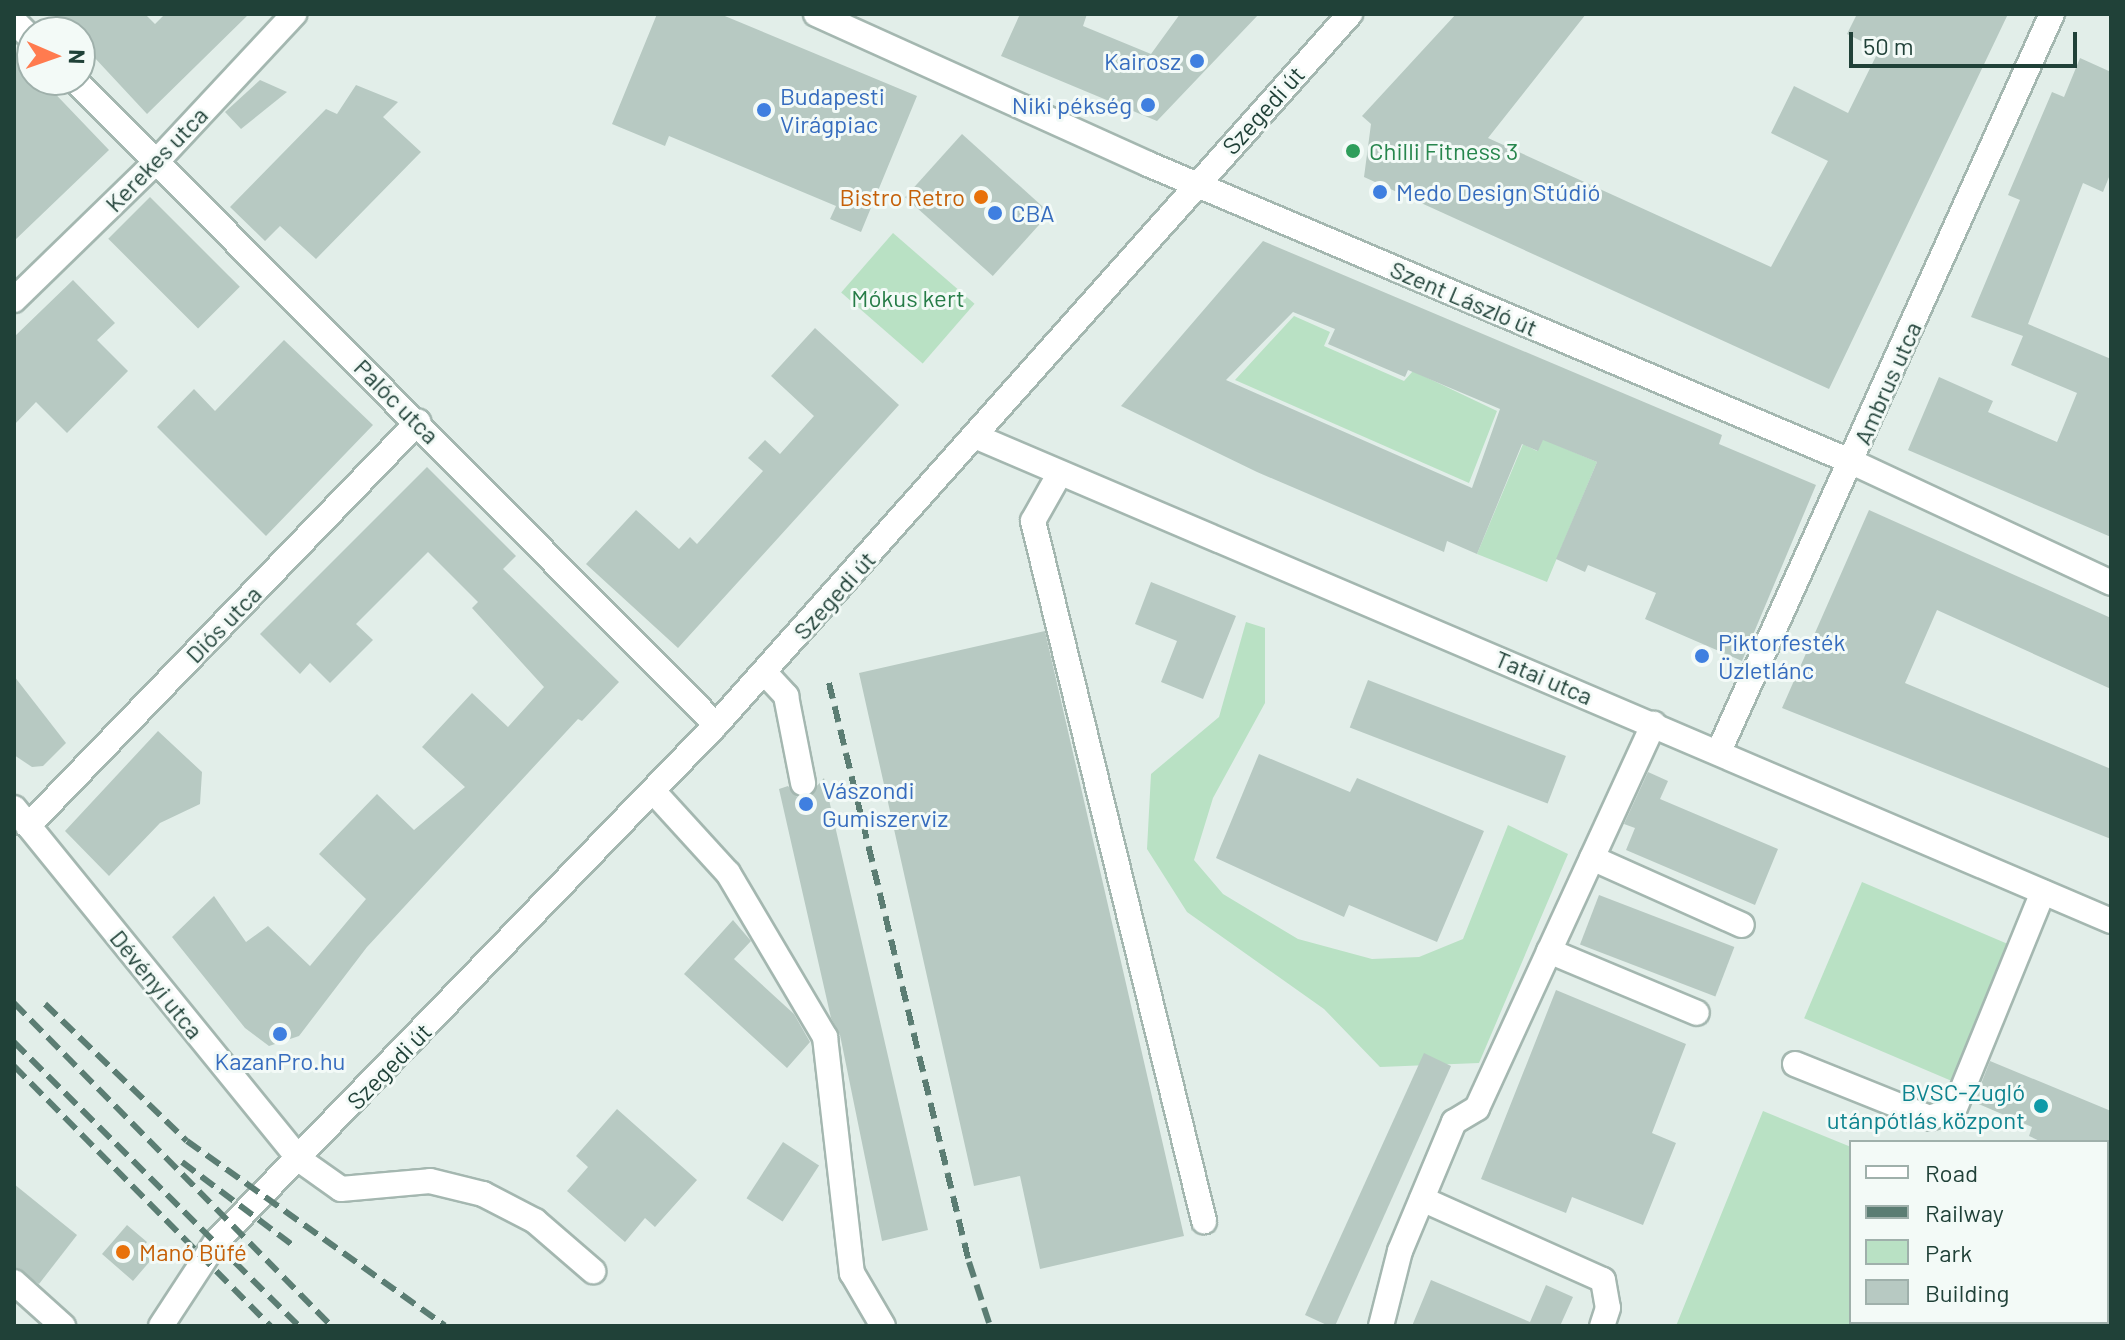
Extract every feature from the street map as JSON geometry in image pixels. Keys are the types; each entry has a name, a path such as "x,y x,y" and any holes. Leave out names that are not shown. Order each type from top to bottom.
{"street":[{"name":"Kerekes utca","path":"14,300 158,160 294,14"},
{"name":"Szent László út","path":"816,14 1196,185 1852,462 2111,583"},
{"name":"Szegedi út","path":"161,1326 216,1242 300,1160 716,725 977,437 1196,185 1350,14"},
{"name":"Ambrus utca","path":"1719,751 2052,14"},
{"name":"Palóc utca","path":"92,96 716,725"},
{"name":"Diós utca","path":"21,817 418,422"},
{"name":"Tatai utca","path":"977,437 1719,751 2111,921"},
{"path":"1060,473 1033,521 1204,1221"},
{"path":"764,672 786,696 803,783"},
{"path":"1381,1326 1400,1251 1454,1122 1477,1108 1654,724"},
{"path":"653,791 728,873 825,1037 852,1273 883,1326"},
{"name":"Dévényi utca","path":"21,817 300,1160 341,1189 430,1181 483,1194 535,1221 593,1271"},
{"path":"1592,858 1742,925"},
{"path":"1795,1064 1929,1118 1954,1110 2043,892"},
{"path":"1549,951 1697,1013"},
{"path":"1422,1199 1603,1280 1608,1308 1602,1326"},
{"path":"14,1282 63,1326"}],"green space":[{"name":"Mókus kert","path":"893,233 975,304 923,363 841,293"},
{"path":"1294,316 1330,332 1324,346 1404,381 1413,371 1497,411 1469,483 1235,380"},
{"path":"1543,439 1597,462 1547,582 1477,554 1523,444 1537,451"},
{"path":"1246,622 1265,628 1265,703 1213,798 1194,860 1223,894 1298,939 1372,959 1419,957 1463,939 1508,825 1568,854 1479,1063 1380,1067 1324,1009 1187,912 1147,849 1151,774 1219,717"},
{"path":"1862,882 2010,945 1952,1081 1804,1018"},
{"path":"1763,1111 1849,1146 1849,1324 2018,1324 2017,1326 1676,1326"}],"building":[{"path":"54,14 145,14 155,24 165,14 249,14 147,114 96,59 96,16"},
{"name":"Budapesti Virágpiac","path":"657,14 720,14 917,96 861,232 830,219 836,206 669,136 665,146 612,124"},
{"path":"1020,14 1087,14 1083,26 1151,54 1180,14 1259,14 1157,121 1001,56"},
{"path":"1456,14 1586,14 1488,138 1771,267 1828,161 1771,133 1794,86 1848,113 1879,50 1847,34 1857,14 2008,14 1829,389 1364,177 1371,124 1362,116"},
{"path":"14,50 16,96 57,96 109,150 14,241"},
{"path":"2080,58 2111,72 2111,172 2103,192 2083,183 2028,324 2111,359 2111,537 1908,450 1939,377 1993,401 1988,412 2057,442 2077,393 2011,365 2023,336 1971,317 2020,200 2008,195 2052,92 2064,97"},
{"path":"260,80 287,92 241,129 225,112"},
{"path":"356,85 398,102 383,117 421,152 316,259 280,226 265,241 230,207 326,109 337,114"},
{"path":"962,134 1050,213 993,276 905,197"},
{"path":"150,197 240,287 198,329 108,239"},
{"path":"1263,241 1722,435 1719,444 1816,485 1742,661 1645,619 1656,593 1588,565 1585,572 1556,559 1597,462 1543,440 1538,451 1522,444 1477,554 1447,541 1444,552 1257,472 1121,406","holes":["1293,312 1335,329 1328,344 1405,377 1408,370 1500,409 1472,488 1226,380"]},
{"path":"73,280 115,323 97,340 128,371 67,433 36,402 14,425 14,337"},
{"path":"815,328 899,405 678,648 586,564 636,510 679,549 690,537 697,544 763,471 748,458 765,440 780,454 814,416 771,376"},
{"path":"284,340 373,425 266,536 157,427 194,389 215,411"},
{"path":"427,467 516,556 503,569 619,682 582,721 578,719 367,947 299,1036 269,1046 245,1028 172,937 214,896 246,942 268,926 310,966 366,899 319,854 377,794 414,830 465,787 422,747 472,693 508,727 544,687 472,608 478,602 428,552 356,624 373,640 330,683 310,663 300,674 260,634"},
{"path":"1869,510 2111,618 2111,689 1937,610 1905,683 2111,769 2111,839 1782,708"},
{"path":"1151,582 1236,616 1203,699 1161,682 1177,641 1135,624"},
{"path":"1045,631 1184,1236 1040,1269 1020,1176 974,1186 859,673"},
{"path":"14,676 66,743 43,766 32,767 14,755"},
{"path":"1368,680 1566,756 1548,804 1350,728"},
{"path":"158,731 202,772 200,804 160,823 109,876 65,831"},
{"path":"1259,754 1350,792 1357,778 1484,831 1437,942 1349,905 1344,917 1216,858"},
{"path":"1648,772 1668,781 1660,799 1778,849 1755,905 1626,850 1635,828 1624,824"},
{"path":"824,778 928,1230 882,1241 840,1035 831,1018 779,789 788,786 797,797 807,797"},
{"path":"1599,895 1734,947 1715,996 1580,944"},
{"path":"733,920 751,941 734,959 794,1014 810,1042 787,1068 684,974"},
{"path":"1556,990 1686,1044 1652,1133 1676,1143 1643,1225 1572,1197 1566,1213 1481,1179"},
{"path":"1424,1053 1451,1066 1335,1326 1329,1326 1305,1315"},
{"name":"BVSC-Zugló utánpótlás központ","path":"1990,1061 2111,1111 2111,1142 2038,1140 2029,1136 2032,1127 1974,1102"},
{"path":"617,1109 697,1180 655,1227 645,1218 625,1242 567,1191 588,1167 576,1156"},
{"path":"783,1142 819,1165 783,1222 747,1198"},
{"path":"14,1184 77,1235 39,1284 14,1267"},
{"name":"Manó Büfé","path":"127,1225 147,1242 140,1251 151,1260 133,1281 102,1254"},
{"path":"1431,1280 1530,1322 1546,1285 1573,1297 1560,1326 1412,1326"}],"railway":[{"path":"829,683 969,1262 990,1326"},
{"path":"14,1003 331,1326"},
{"path":"45,1004 187,1141 445,1326"},
{"path":"14,1042 299,1326"},
{"path":"14,1066 270,1326"},
{"path":"182,1162 294,1246"}],"place":[{"name":"Kairosz","path":"1197,61"},
{"name":"Niki pékség","path":"1148,105"},
{"name":"Budapesti Virágpiac","path":"764,110"},
{"name":"Chilli Fitness 3","path":"1353,151"},
{"name":"Medo Design Stúdió","path":"1380,192"},
{"name":"Bistro Retro","path":"981,197"},
{"name":"CBA","path":"995,213"},
{"name":"Piktorfesték Üzletlánc","path":"1702,656"},
{"name":"Vászondi Gumiszerviz","path":"806,804"},
{"name":"KazanPro.hu","path":"280,1034"},
{"name":"BVSC-Zugló utánpótlás központ","path":"2041,1106"},
{"name":"Manó Büfé","path":"123,1252"}]}
